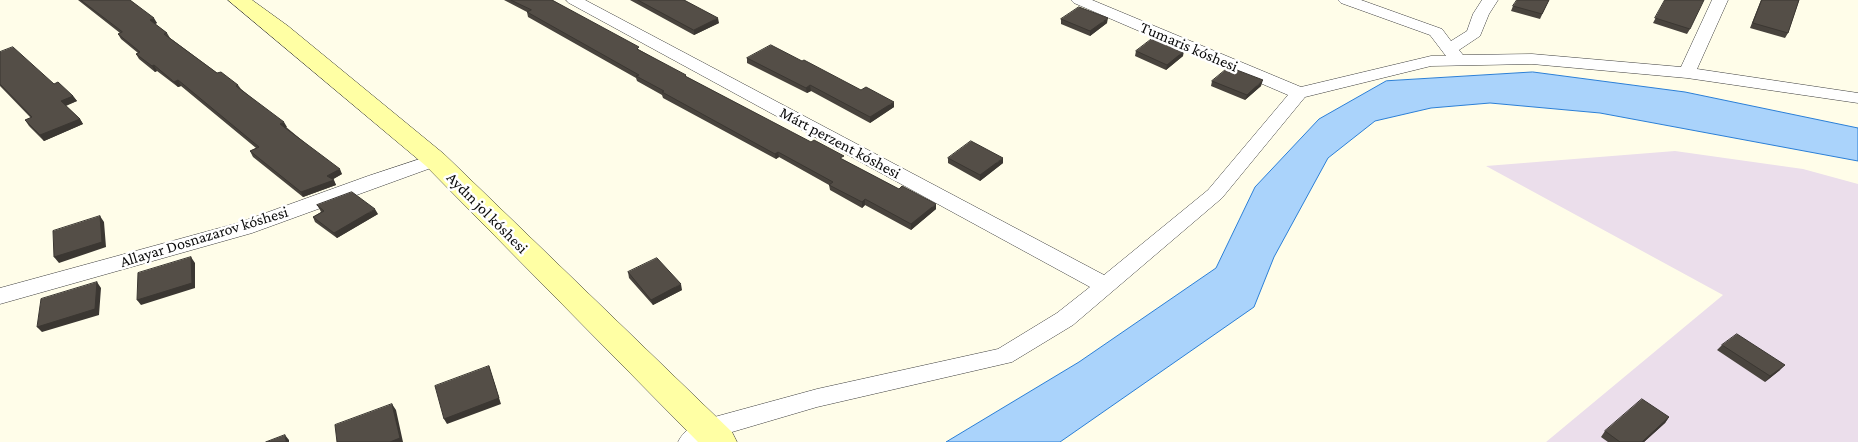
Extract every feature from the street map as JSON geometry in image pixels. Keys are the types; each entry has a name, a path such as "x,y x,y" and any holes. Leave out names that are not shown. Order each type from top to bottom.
{"street":[{"name":"Aydın jol kóshesi","path":"238,0 280,31 435,160 706,438"},
{"name":"Márt perzent kóshesi","path":"574,0 1106,286"},
{"name":"Tumaris kóshesi","path":"1079,0 1299,93"},
{"path":"1346,0 1436,32 1454,54"},
{"path":"1454,54 1474,33 1480,14 1490,0"},
{"path":"1687,72 1720,0"},
{"path":"706,438 817,398 1004,356 1065,319 1215,194 1299,93 1454,54 1687,72 1858,98"},
{"name":"Allayar Dosnazarov kóshesi","path":"0,296 245,228 435,160"}],"shaded area":[{"path":"1675,151 1803,169 1858,184 1858,442 1546,442 1723,295 1486,166"}],"water":[{"path":"1533,72 1685,92 1858,128 1858,161 1600,113 1490,103 1431,108 1375,121 1328,158 1274,257 1254,307 1060,442 946,442 1079,362 1216,268 1255,187 1319,119 1386,81"}],"building":[{"path":"81,0 130,0 154,18 150,20 167,33 164,34 217,73 221,72 238,85 236,86 284,122 280,124 340,169 327,176 334,180 301,192 250,151 259,147 178,80 174,82 154,65 152,66 136,54 140,52 118,34 122,32"},
{"path":"511,0 552,0 639,47 637,49 685,76 811,142 814,140 844,156 840,158 899,189 902,186 936,204 911,224 865,199 862,202 829,185 833,182 778,152 775,154 662,92 664,91 636,76 639,75 527,12 531,10"},
{"path":"638,0 684,0 718,18 694,30"},
{"path":"1517,0 1549,0 1542,14 1513,6"},
{"path":"1665,0 1704,0 1690,29 1655,18"},
{"path":"1762,0 1799,0 1788,33 1753,23"},
{"path":"1079,7 1108,18 1090,31 1061,19"},
{"path":"1153,38 1184,51 1167,65 1136,51"},
{"path":"771,45 861,90 866,87 894,102 870,117 810,85 806,88 747,58"},
{"path":"13,47 54,84 58,82 73,96 61,101 80,119 40,135 25,120 32,117 0,84 0,52"},
{"path":"1229,67 1263,80 1247,95 1212,81"},
{"path":"971,141 1003,158 980,175 948,158"},
{"path":"352,192 375,209 334,233 313,217 324,211 317,205"},
{"path":"100,216 102,242 54,257 53,231"},
{"path":"191,257 192,283 137,300 138,273"},
{"path":"657,258 681,284 651,300 628,272"},
{"path":"97,282 95,309 37,327 41,299"},
{"path":"1737,334 1785,365 1770,376 1722,345"},
{"path":"489,366 499,398 444,419 435,386"},
{"path":"1642,399 1669,417 1642,442 1620,442 1605,431"},
{"path":"392,404 400,438 390,442 337,442 335,425"},
{"path":"285,435 286,442 266,442"}]}
